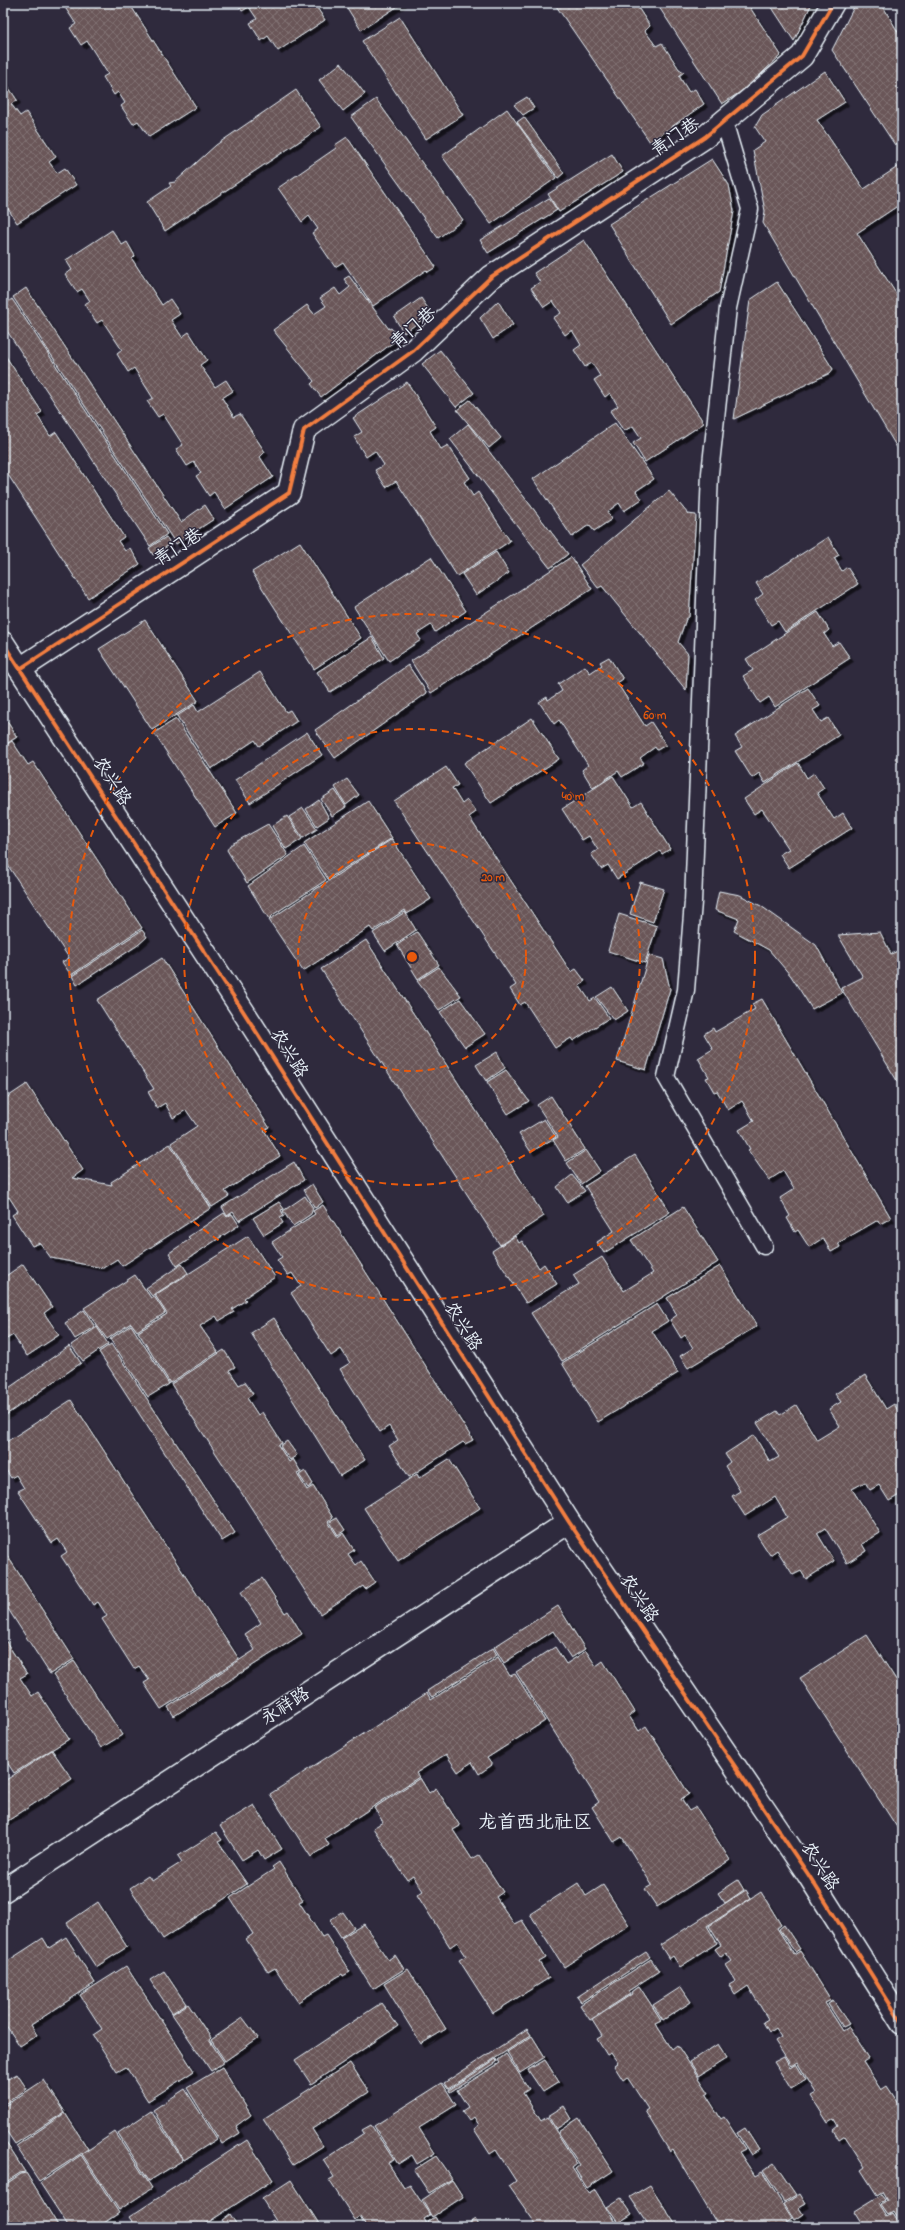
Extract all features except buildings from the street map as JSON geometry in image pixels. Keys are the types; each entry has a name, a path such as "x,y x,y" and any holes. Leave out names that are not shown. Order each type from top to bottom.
{"street":[{"name":"青门巷","path":"20,669 289,493 304,430 413,351 491,277 705,137 802,56 832,3"},
{"name":"农兴路","path":"3,643 244,1011 569,1522 808,1874 902,2023"},
{"name":"永祥路","path":"3,1891 569,1522"}],"lane":[{"path":"724,121 738,163 750,210 728,308 710,473 693,902 687,983 666,1077 764,1246"}],"cycle path":[{"path":"20,669 289,493 304,430 413,351 491,277 705,137 802,56 833,3"},
{"path":"3,643 243,1011 569,1522 808,1874 902,2023"}],"district":[{"name":"龙首西北社区","path":"535,1823"}]}
